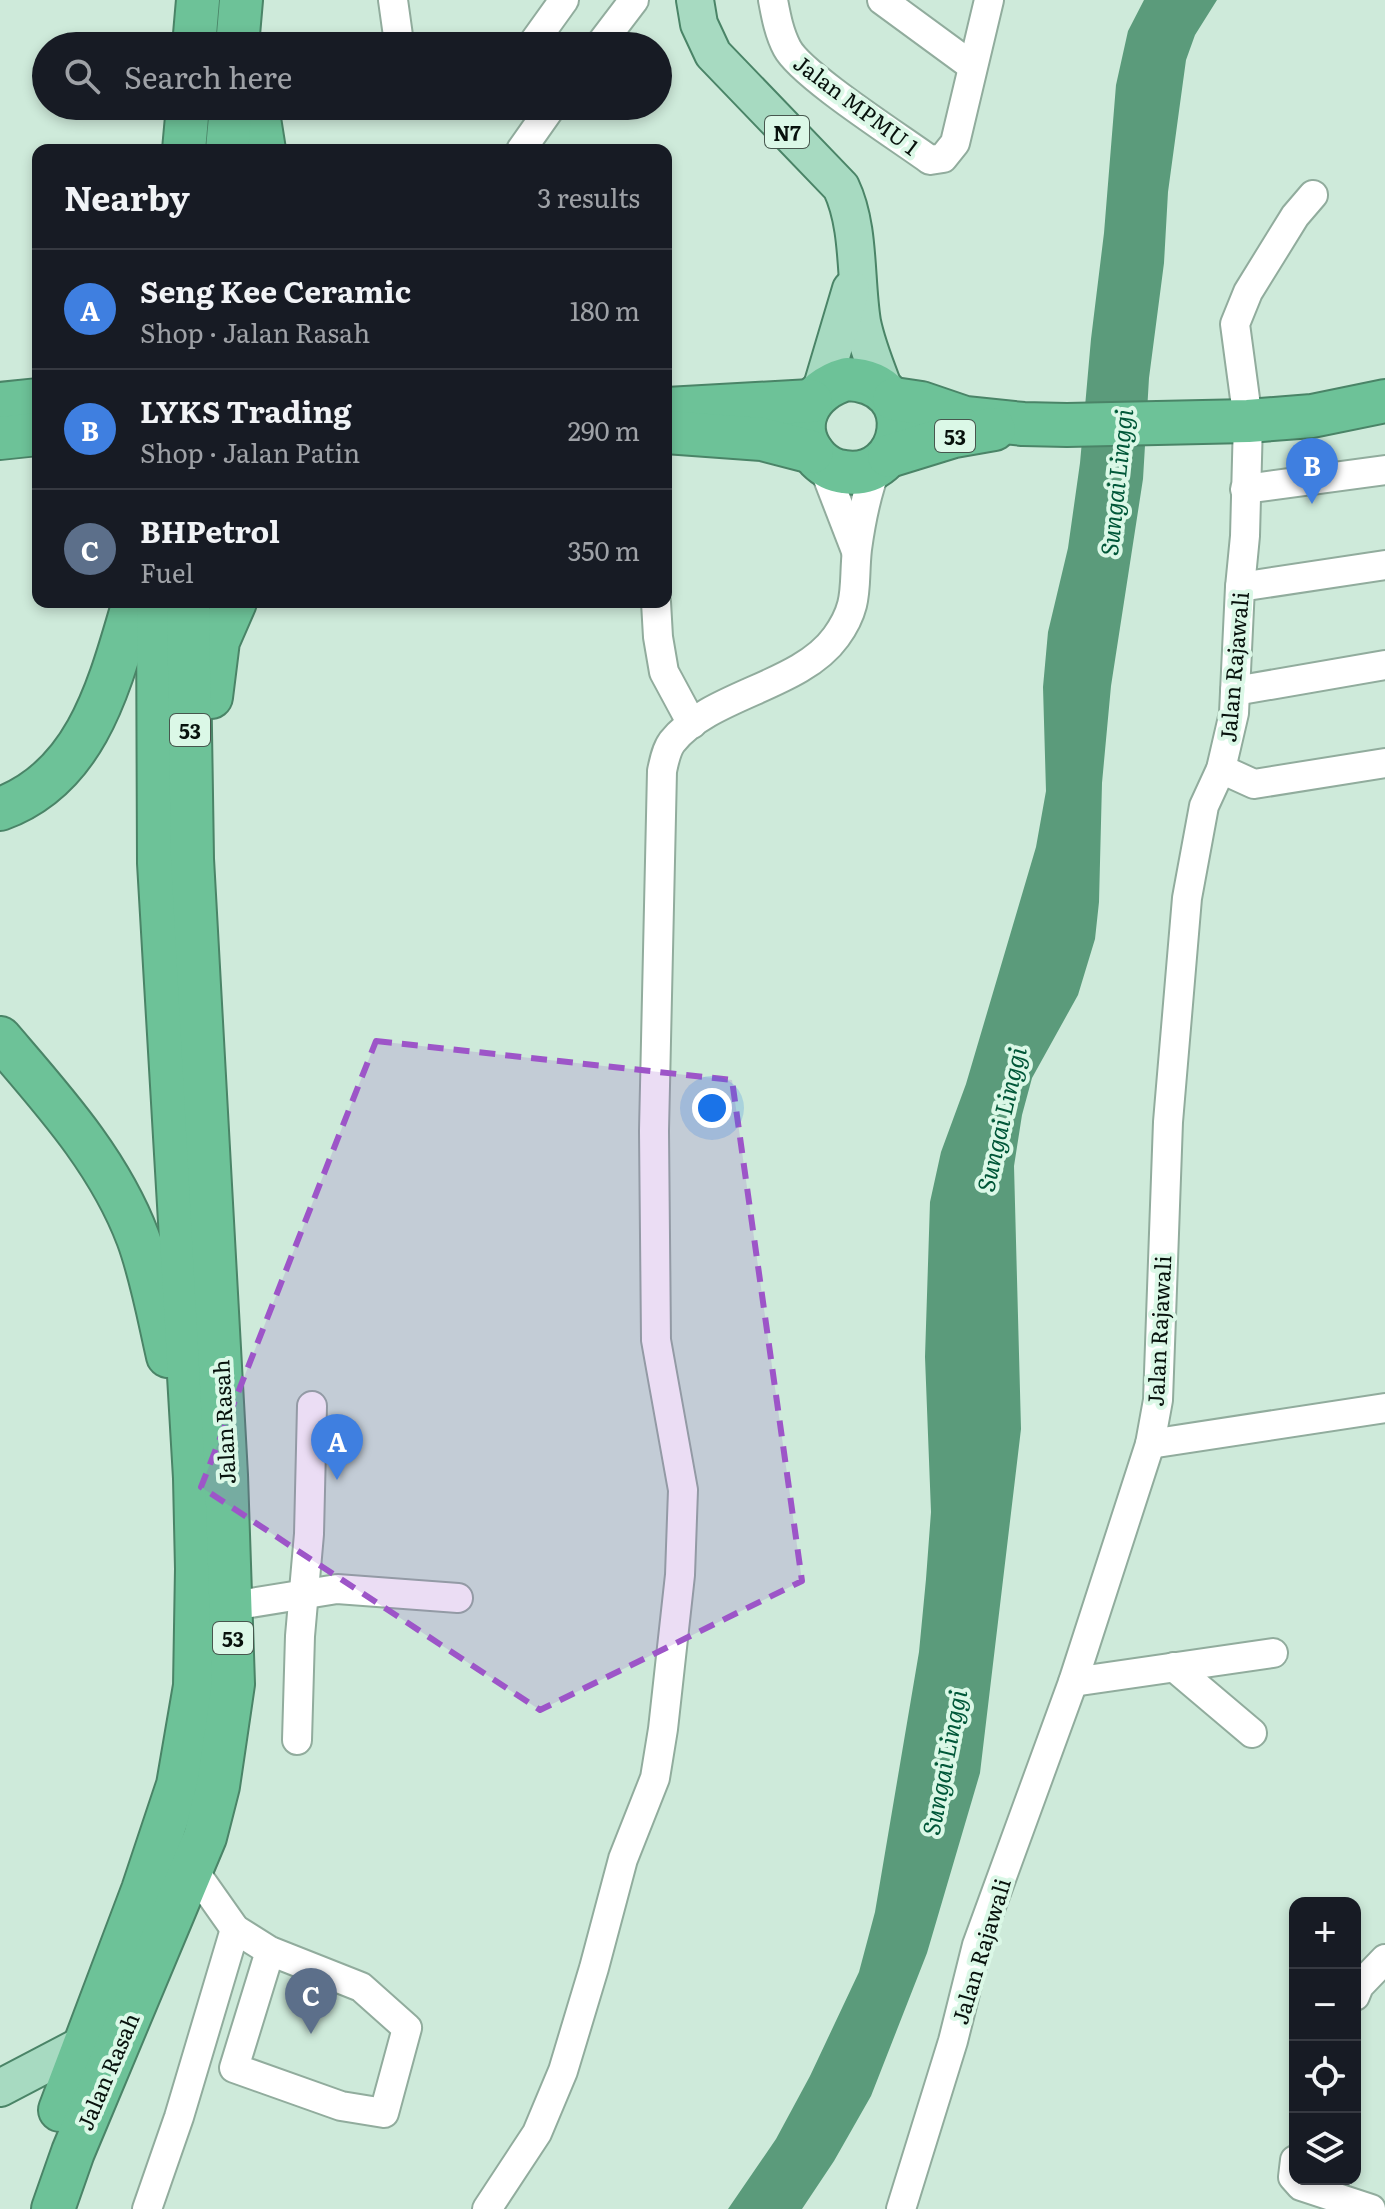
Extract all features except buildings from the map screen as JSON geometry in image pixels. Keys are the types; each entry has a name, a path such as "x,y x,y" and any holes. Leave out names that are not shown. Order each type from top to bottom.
{"highway":[{"path":"195,32 198,0"},
{"path":"238,32 241,2"},
{"path":"241,2 246,32"},
{"path":"185,144 187,120"},
{"path":"228,144 230,120"},
{"path":"259,120 263,144"},
{"name":"53","path":"672,408 816,396 847,379 861,380 890,396 965,418 1023,424 1233,422 1312,416 1385,401"},
{"path":"816,396 805,413 804,427 817,458"},
{"path":"883,461 895,444 899,431 890,396"},
{"path":"0,404 32,401"},
{"name":"53","path":"672,432 762,439 849,473 864,472 883,461 954,436 1023,424"},
{"path":"0,438 32,435"},
{"path":"0,809 23,801 50,780 77,750 102,701 132,608"},
{"name":"Jalan Rasah","path":"26,2209 47,2144 143,1890 178,1785 195,1686 195,1478 159,863 158,608"},
{"name":"Jalan Rasah","path":"53,2209 73,2152 205,1837 218,1786 233,1684 232,1606 192,859 188,608"},
{"path":"192,859 218,641 232,608"},
{"path":"0,1038 60,1107 94,1153 121,1200 138,1239 155,1299 195,1478"}],"main road":[{"name":"N7","path":"695,0 699,24 713,54 841,187 851,207 856,272 868,347 890,396"},
{"name":"N7","path":"816,396 856,272"},
{"path":"0,2088 86,2043"}],"street":[{"path":"393,0 397,32"},
{"path":"541,32 564,0"},
{"path":"610,32 634,0"},
{"name":"Jalan MPMU 1","path":"773,0 776,20 788,51 814,76 930,160 943,158 955,143 972,66"},
{"path":"882,0 972,66 989,0"},
{"path":"525,144 542,120"},
{"name":"Jalan Rajawali","path":"901,2209 953,2041 977,1945 1073,1682 1150,1444 1158,1400 1168,1122 1187,898 1204,806 1221,769 1234,713 1245,536 1245,489 1233,422 1235,324 1248,292 1295,216 1313,195"},
{"path":"817,458 857,552"},
{"path":"487,2209 537,2133 563,2071 623,1859 655,1778 663,1729 680,1575 683,1490 656,1340 654,1131 662,771 670,744 692,724 805,664 834,641 848,619 856,592 857,552 865,498 883,461"},
{"path":"1245,489 1385,470"},
{"path":"1240,587 1385,565"},
{"path":"656,608 664,672 692,724"},
{"path":"1235,691 1385,665"},
{"path":"1221,769 1254,784 1385,763"},
{"path":"297,1740 302,1594 309,1534 312,1406"},
{"path":"1150,1444 1385,1408"},
{"path":"232,1606 337,1589 458,1598"},
{"path":"1073,1682 1273,1653"},
{"path":"1174,1667 1252,1733"},
{"path":"192,1868 235,1929 270,1951 361,1987 407,2028 384,2113 341,2106 234,2068 270,1951"},
{"path":"147,2209 179,2117 235,1929"},
{"path":"1361,1984 1385,1959"},
{"path":"1300,2185 1371,2209"}],"highlighted area":[{"path":"376,1041 732,1080 802,1581 540,1710 201,1487"}],"water":[{"name":"Sungai Linggi","path":"1144,0 1217,0 1195,35 1186,60 1168,192 1164,263 1149,378 1143,479 1111,686 1102,783 1095,939 1078,995 1032,1078 1014,1166 1021,1429 980,1773 927,1953 871,2096 834,2161 802,2209 728,2209 776,2139 810,2076 859,1972 875,1912 919,1652 926,1579 931,1512 925,1357 930,1202 941,1152 966,1084 1036,847 1046,791 1043,687 1048,632 1068,548 1080,463 1116,85 1128,31"}],"place":[{"name":"LYKS Trading","path":"1312,504"},
{"name":"Seng Kee Ceramic","path":"337,1480"},
{"name":"BHPetrol","path":"311,2034"}]}
